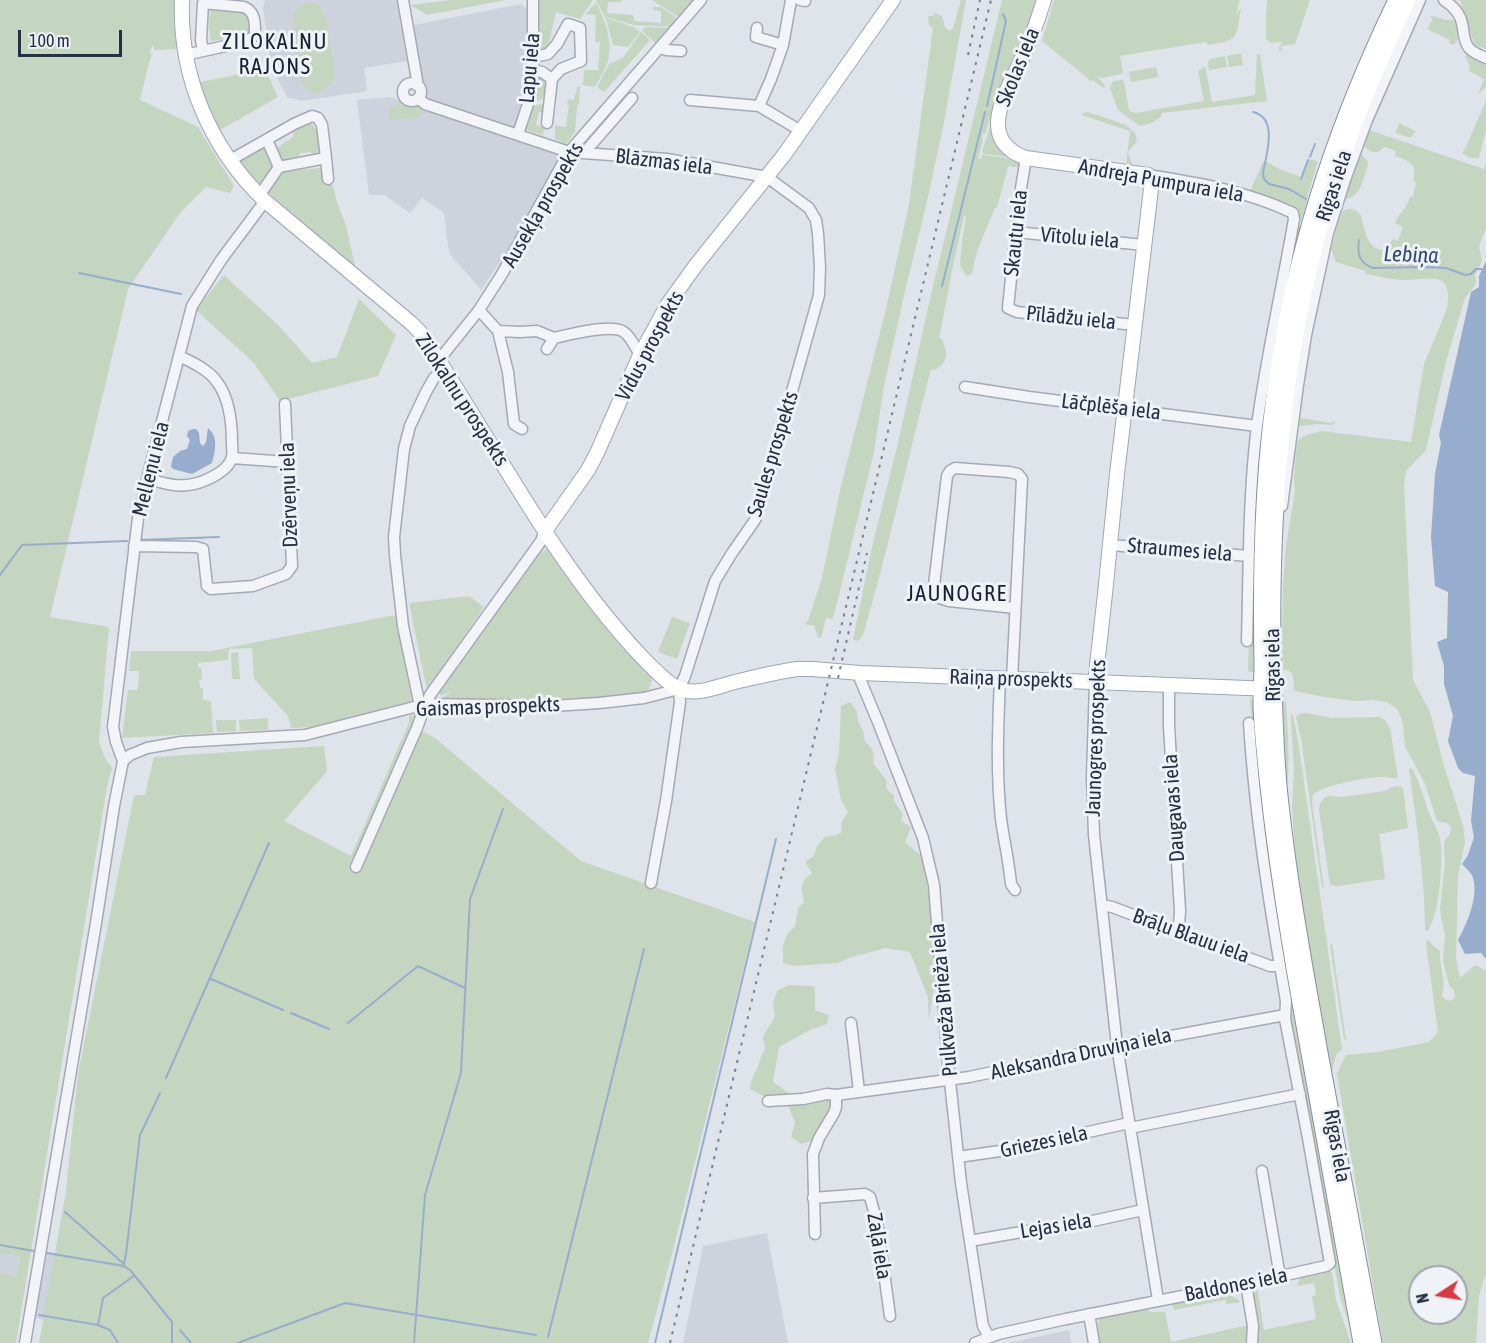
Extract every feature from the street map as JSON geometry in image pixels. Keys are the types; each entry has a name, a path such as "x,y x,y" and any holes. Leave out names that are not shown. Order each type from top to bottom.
{"highway":[{"name":"Rīgas iela","path":"1374,1343 1298,934 1279,784 1274,723 1268,689 1264,554 1266,476 1276,381 1297,273 1324,175 1343,122 1396,0"},
{"name":"Rīgas iela","path":"1264,554 1277,476 1294,343 1320,227 1351,133 1408,0"},
{"name":"Rīgas iela","path":"1268,689 1261,704 1268,786 1288,939 1361,1343"}],"main road":[{"name":"Zilokalnu prospekts","path":"182,0 185,55 191,81 211,130 230,162 262,198 420,332 545,531 587,591 610,621 655,670 679,689"},
{"name":"Vidus prospekts","path":"545,531 588,470 640,355 668,304 696,265 767,177 893,0"},
{"name":"Skolas iela","path":"1026,158 1011,151 1002,142 998,118 1044,0"},
{"name":"Andreja Pumpura iela","path":"1026,158 1148,175"},
{"name":"Jaunogres prospekts","path":"1095,683 1151,189 1148,175"},
{"name":"Raiņa prospekts","path":"785,671 813,669 860,673 1268,689"},
{"name":"Gaismas prospekts","path":"679,689 706,690 785,671"}],"street":[{"path":"403,0 416,85 422,101"},
{"name":"Lapu iela","path":"518,134 531,95 534,57 533,0"},
{"name":"Ausekļa prospekts","path":"423,705 403,626 394,555 404,449 416,411 441,364 515,253 569,152 701,0"},
{"path":"759,106 783,45 791,0"},
{"path":"1264,554 1280,522 1305,335 1326,241 1364,128 1420,0"},
{"path":"1444,0 1458,12 1469,48 1486,58"},
{"path":"185,55 248,41 255,35 255,24 250,9 203,3 201,40 203,50"},
{"path":"534,57 548,54 557,44 568,24 580,28 581,61 561,69 552,79 547,123"},
{"path":"757,28 756,37 783,45"},
{"path":"660,47 666,50 681,51"},
{"path":"533,70 542,72 552,79"},
{"name":"Blāzmas iela","path":"416,85 407,86 401,97 411,101 422,101 569,152 667,159 767,177"},
{"path":"584,153 632,98"},
{"path":"690,100 759,106 801,131"},
{"path":"230,162 312,116 318,118 322,125 328,179"},
{"path":"267,140 279,166 326,159"},
{"name":"Skautu iela","path":"1008,309 1019,200 1026,158"},
{"name":"Melleņu iela","path":"123,761 116,742 114,727 138,518 192,306 262,198 279,166"},
{"name":"Andreja Pumpura iela","path":"1148,175 1221,187 1293,213"},
{"name":"Saules prospekts","path":"651,883 666,801 680,702 679,689 715,581 755,520 764,496 819,295 820,260 816,220 809,208 767,177"},
{"name":"Rīgas iela","path":"1247,641 1264,554 1251,491 1257,426 1268,351 1294,219 1293,213"},
{"name":"Vītolu iela","path":"1016,232 1144,244"},
{"path":"479,309 498,331 508,372 514,424 522,429"},
{"name":"Pīlādžu iela","path":"1008,309 1017,312 1134,325"},
{"path":"498,331 537,331 554,338 615,328 625,332 640,355"},
{"path":"548,349 554,338"},
{"path":"147,479 174,485 195,484 217,474 228,466 232,458 232,426 229,408 222,390 212,376 179,356"},
{"name":"Lāčplēša iela","path":"965,387 1257,426"},
{"name":"Dzērveņu iela","path":"134,546 204,549 207,586 211,590 253,586 286,574 292,566 285,404"},
{"path":"232,458 287,462"},
{"path":"1015,608 936,597 934,585 947,476 955,468 1010,472 1018,474 1022,479 1015,608 997,744 1002,821 1011,884 1015,890"},
{"name":"Vidus prospekts","path":"423,705 541,541 545,531"},
{"name":"Straumes iela","path":"1110,545 1264,554"},
{"name":"Pulkveža Brieža iela","path":"860,673 860,679 923,838 931,868 958,1157 983,1326 989,1337"},
{"name":"Jaunogres prospekts","path":"1095,683 1092,803 1094,835 1117,1046 1158,1300"},
{"name":"Daugavas iela","path":"1169,685 1169,726 1180,911 1176,930"},
{"name":"Gaismas prospekts","path":"123,761 130,754 147,748 181,742 305,735 423,705 553,706 644,698 679,689"},
{"path":"356,867 417,728 423,705"},
{"name":"Rīgas iela","path":"1249,723 1251,764 1262,856 1286,1001 1285,1015 1300,1094"},
{"path":"25,1343 123,761"},
{"name":"Brāļu Blauu iela","path":"1102,905 1270,966 1280,966"},
{"name":"Aleksandra Druviņa iela","path":"768,1101 803,1099 950,1080 1285,1015"},
{"path":"851,1023 859,1091"},
{"name":"Griezes iela","path":"958,1157 1007,1150 1300,1094"},
{"name":"Baldones iela","path":"975,1343 989,1337 1089,1314 1280,1277 1326,1266 1330,1263 1300,1094"},
{"path":"814,1234 813,1154 819,1138 834,1113 836,1095"},
{"path":"1262,1171 1280,1277"},
{"name":"Zaļā iela","path":"813,1198 865,1194 870,1197 877,1222 890,1316"},
{"name":"Lejas iela","path":"969,1241 1079,1224 1143,1210"},
{"path":"1246,1284 1253,1326 1252,1343"},
{"path":"1089,1314 1094,1343"}],"shaded area":[{"path":"265,0 397,0 407,61 364,68 367,91 302,101 287,97 271,66 263,8"},
{"path":"521,4 529,11 530,55 527,94 516,130 426,101 409,26"},
{"path":"389,97 506,134 554,151 560,157 526,223 481,290 449,253 444,213 422,198 410,213 384,195 369,195 357,100"},
{"path":"767,1233 788,1343 683,1343 703,1246"},
{"path":"0,1253 20,1256 16,1276 0,1273"},
{"path":"45,1254 102,1263 91,1327 34,1318"},
{"path":"1069,1330 1071,1343 1008,1343"}],"green space":[{"path":"0,0 174,0 177,49 154,50 152,46 140,100 198,127 234,186 230,193 206,187 180,213 128,289 50,617 109,627 99,742 112,768 107,787 16,1343 0,1343 0,1273 16,1276 20,1256 0,1253"},
{"path":"451,0 506,0 427,15 411,5"},
{"path":"537,0 593,0 580,19 556,12 547,51 536,55"},
{"path":"596,0 621,0 621,2 608,2 607,13 633,15 634,21 661,23 661,11 653,10 653,7 661,7 679,20 672,27 634,25 605,17"},
{"path":"652,0 696,0 680,18"},
{"path":"961,0 966,0 943,127 884,386 874,452 834,615 832,619 826,618 821,638 818,638 814,625 805,624 822,578 841,486 886,309 909,204 933,28 929,25 928,16 934,16 935,13 942,16 945,27 949,31 953,29"},
{"path":"1002,0 1038,0 1021,47 985,134 983,134 978,158 981,159 982,155 1007,158 1021,163 1022,168 1008,166 997,208 995,208 977,251 972,274 966,276 960,265 966,217 964,216 939,338 944,344 945,361 934,370 931,369 863,635 856,641 853,639 872,547"},
{"path":"1054,0 1240,0 1236,15 1241,8 1237,32 1231,39 1208,45 1206,42 1120,56 1123,72 1121,74 1103,78 1097,76 1104,88 1093,80 1091,81 1042,41"},
{"path":"1267,0 1310,0 1295,44 1281,46 1282,51 1279,50 1281,42 1271,43 1266,39"},
{"path":"1459,0 1486,0 1486,49 1475,45"},
{"path":"596,2 605,23 610,46 608,61 595,87 583,85 584,70 598,70 600,42 595,42 596,15 586,14"},
{"path":"307,3 318,4 326,18 335,76 327,88 318,92 309,91 301,80 292,22 297,7"},
{"path":"213,9 245,13 250,25 248,37 211,41 210,11"},
{"path":"1430,17 1453,20 1458,40 1453,45 1449,43 1450,40 1427,29 1433,19"},
{"path":"606,18 633,27 640,32 628,47 613,45"},
{"path":"645,27 671,28 657,44 642,31"},
{"path":"641,32 650,40 604,92 597,87 609,64 623,58"},
{"path":"1241,53 1243,65 1229,67 1227,56"},
{"path":"1257,54 1260,55 1267,101 1162,113 1161,117 1151,123 1140,126 1118,110 1110,88 1113,81 1124,81 1129,111 1136,113 1204,101 1198,71 1205,66 1212,102 1255,95"},
{"path":"1468,55 1486,63 1486,87 1478,94 1484,79 1469,71 1470,67 1465,56"},
{"path":"1225,56 1227,67 1209,70 1210,59"},
{"path":"1156,67 1158,77 1131,82 1129,72"},
{"path":"265,69 278,97 220,130 196,83"},
{"path":"540,74 546,79 544,94 539,101 534,98 536,76"},
{"path":"577,87 580,87 575,132 566,144 555,139 555,126 566,127 568,99 574,100"},
{"path":"1486,100 1486,129 1479,158 1470,158 1462,153"},
{"path":"400,101 423,108 419,117 391,120 389,110"},
{"path":"540,104 544,105 545,113 539,112 536,125 544,127 543,135 523,129 530,108"},
{"path":"1088,112 1126,125 1135,133 1137,141 1128,152 1131,166 1126,166 1130,131 1082,115"},
{"path":"310,122 320,134 321,156 317,157 310,152 300,153 299,157 279,160 274,150 294,136 292,131"},
{"path":"1400,122 1416,131 1411,137 1395,133"},
{"path":"991,123 998,147 1010,157 982,152"},
{"path":"1369,130 1484,169 1486,162 1486,228 1479,246 1482,261 1475,275 1476,284 1465,298 1447,358 1426,450 1406,471 1404,485 1413,680 1430,712 1463,825 1465,842 1458,876 1456,958 1460,978 1475,965 1486,971 1486,1272 1479,1296 1476,1343 1383,1343 1337,1074 1346,1055 1378,1052 1429,1042 1438,1032 1426,944 1428,939 1440,951 1444,985 1442,995 1448,1001 1455,997 1454,990 1449,985 1443,961 1445,935 1440,909 1445,862 1444,842 1450,834 1451,827 1447,823 1437,821 1425,784 1405,746 1403,726 1397,709 1387,702 1355,701 1295,691 1292,674 1283,670 1283,587 1299,439 1321,431 1411,442 1424,364 1447,309 1447,288 1443,282 1430,279 1389,279 1366,274 1365,271 1336,262 1331,249 1343,211 1350,209 1359,213 1365,233 1374,247 1386,249 1393,239 1398,241 1403,227 1395,223 1410,197 1413,197 1416,183 1414,182 1414,167 1406,160 1395,156 1396,151 1385,147 1378,152 1368,150 1364,146"},
{"path":"265,146 274,164 262,188 237,158"},
{"path":"1360,153 1367,160 1368,165 1363,181 1355,195 1345,199"},
{"path":"1308,159 1318,161 1305,210 1296,230 1297,220 1249,194 1264,160 1279,169 1301,177"},
{"path":"320,168 330,185 333,185 346,226 356,270 268,192 279,172"},
{"path":"1306,214 1255,672 1250,672 1248,670 1257,449 1291,245"},
{"path":"224,275 280,327 312,363 337,357 359,299 396,335 378,376 280,401 254,363 196,310"},
{"path":"1300,418 1335,422 1333,425 1299,426"},
{"path":"545,544 548,544 540,555 550,545 649,670 643,673 650,673 652,680 648,692 557,703 447,701 442,698 451,691 441,696 440,688"},
{"path":"469,596 484,607 427,690 410,603"},
{"path":"395,615 412,701 312,727 291,728 288,716 254,679 252,648 229,649 228,660 198,663 198,668 201,667 202,679 199,680 200,688 203,688 203,700 211,701 213,733 122,738 128,690 138,690 139,671 129,671 131,651 211,651"},
{"path":"672,617 690,623 677,659 658,652"},
{"path":"238,652 240,679 232,679 231,653"},
{"path":"1250,698 1254,704 1355,1343 1340,1297 1273,917"},
{"path":"1280,700 1286,702 1289,759 1287,792"},
{"path":"850,702 857,711 865,742 873,751 873,763 887,781 888,791 894,795 894,801 903,814 901,821 911,827 905,842 921,856 932,917 936,974 929,1020 928,997 910,952 885,948 837,963 794,966 783,963 783,946 788,933 795,926 798,908 804,902 803,882 812,873 805,862 814,856 817,846 825,837 842,832 841,823 848,812 841,800 835,769 839,754 841,706"},
{"path":"1292,712 1298,740 1342,1049 1336,1055 1331,1075 1297,884 1292,808 1294,771"},
{"path":"1305,713 1333,718 1379,717 1385,720 1390,728 1398,778 1378,777 1338,784 1314,794 1312,802 1324,888 1322,887 1296,717"},
{"path":"422,714 420,730 435,738 581,861 755,922 648,1343 39,1343 66,1191 78,1074 134,795 145,795 154,757 324,746 327,771 284,821 351,856 409,723 409,716"},
{"path":"268,718 268,730 240,731 239,720"},
{"path":"216,720 236,720 236,731 217,732"},
{"path":"1410,768 1418,781 1440,843 1438,895 1428,931 1425,930 1422,869"},
{"path":"1398,786 1403,788 1408,828 1379,834 1385,879 1338,886 1330,885 1319,810 1324,798 1385,791"},
{"path":"1332,944 1346,1040 1344,1039 1330,945"},
{"path":"789,985 815,987 815,1010 829,1015 827,1024 812,1029 779,1047 773,1082 789,1093 792,1103 831,1098 829,1111 813,1141 801,1144 791,1137 795,1123 784,1095 765,1097 750,1089 752,1078 765,1049 763,1037 775,1016 773,1003 777,991"},
{"path":"1327,1270 1332,1272 1336,1300 1351,1343 1255,1343 1258,1320 1253,1295 1254,1287 1257,1286 1264,1330 1316,1319 1312,1296 1316,1295 1314,1283 1297,1286 1301,1276"},
{"path":"1215,1294 1232,1296 1240,1302 1227,1304 1225,1300 1174,1310 1172,1303"},
{"path":"1145,1307 1150,1312 1165,1312 1171,1342 1249,1325 1247,1343 1097,1343 1096,1327 1101,1316"}],"water":[{"path":"1486,261 1486,959 1481,953 1465,954 1458,940 1468,917 1474,891 1472,875 1462,864 1468,855 1474,837 1471,821 1475,776 1463,773 1458,768 1448,741 1453,716 1444,684 1444,666 1437,642 1447,638 1448,592 1435,586 1431,537 1435,474 1441,443 1439,435 1471,292 1479,287 1479,276"},
{"path":"208,428 215,440 212,463 192,474 173,469 171,466 173,457 187,449 190,440 187,436 188,431 196,429 203,446 206,442"}],"waterway":[{"path":"987,106 1006,21 1003,14"},
{"path":"942,286 985,112"},
{"name":"Lebiņa","path":"1253,112 1261,116 1268,129 1264,179 1269,184 1289,189 1306,199"},
{"path":"1310,157 1315,144"},
{"path":"1301,179 1308,160"},
{"path":"1102,162 1113,163"},
{"name":"Lebiņa","path":"1359,240 1360,257 1373,268 1446,268 1465,275 1471,274 1476,269 1482,269"},
{"path":"79,273 181,294"},
{"path":"139,540 219,537"},
{"path":"0,575 22,545 127,541"},
{"path":"414,1343 425,1195 461,1073 470,899 503,809"},
{"path":"655,1343 776,839"},
{"path":"166,1078 269,843"},
{"path":"548,1337 644,949"},
{"path":"348,1023 418,966 465,988"},
{"path":"211,979 283,1010"},
{"path":"291,1013 329,1029"},
{"path":"124,1263 140,1135 160,1093"},
{"path":"65,1212 124,1264"},
{"path":"0,1245 34,1251"},
{"path":"47,1253 124,1266 131,1271 172,1322 172,1343"},
{"path":"98,1325 103,1298 134,1276"},
{"path":"238,1343 345,1303 536,1335"},
{"path":"39,1315 98,1325 110,1330 118,1343"},
{"path":"180,1330 191,1343"}],"railway":[{"path":"968,55 980,0"},
{"path":"670,1343 991,0"},
{"path":"838,678 867,553"}],"district":[{"name":"ZILOKALNU RAJONS","path":"275,54"},
{"name":"JAUNOGRE","path":"957,594"}]}
